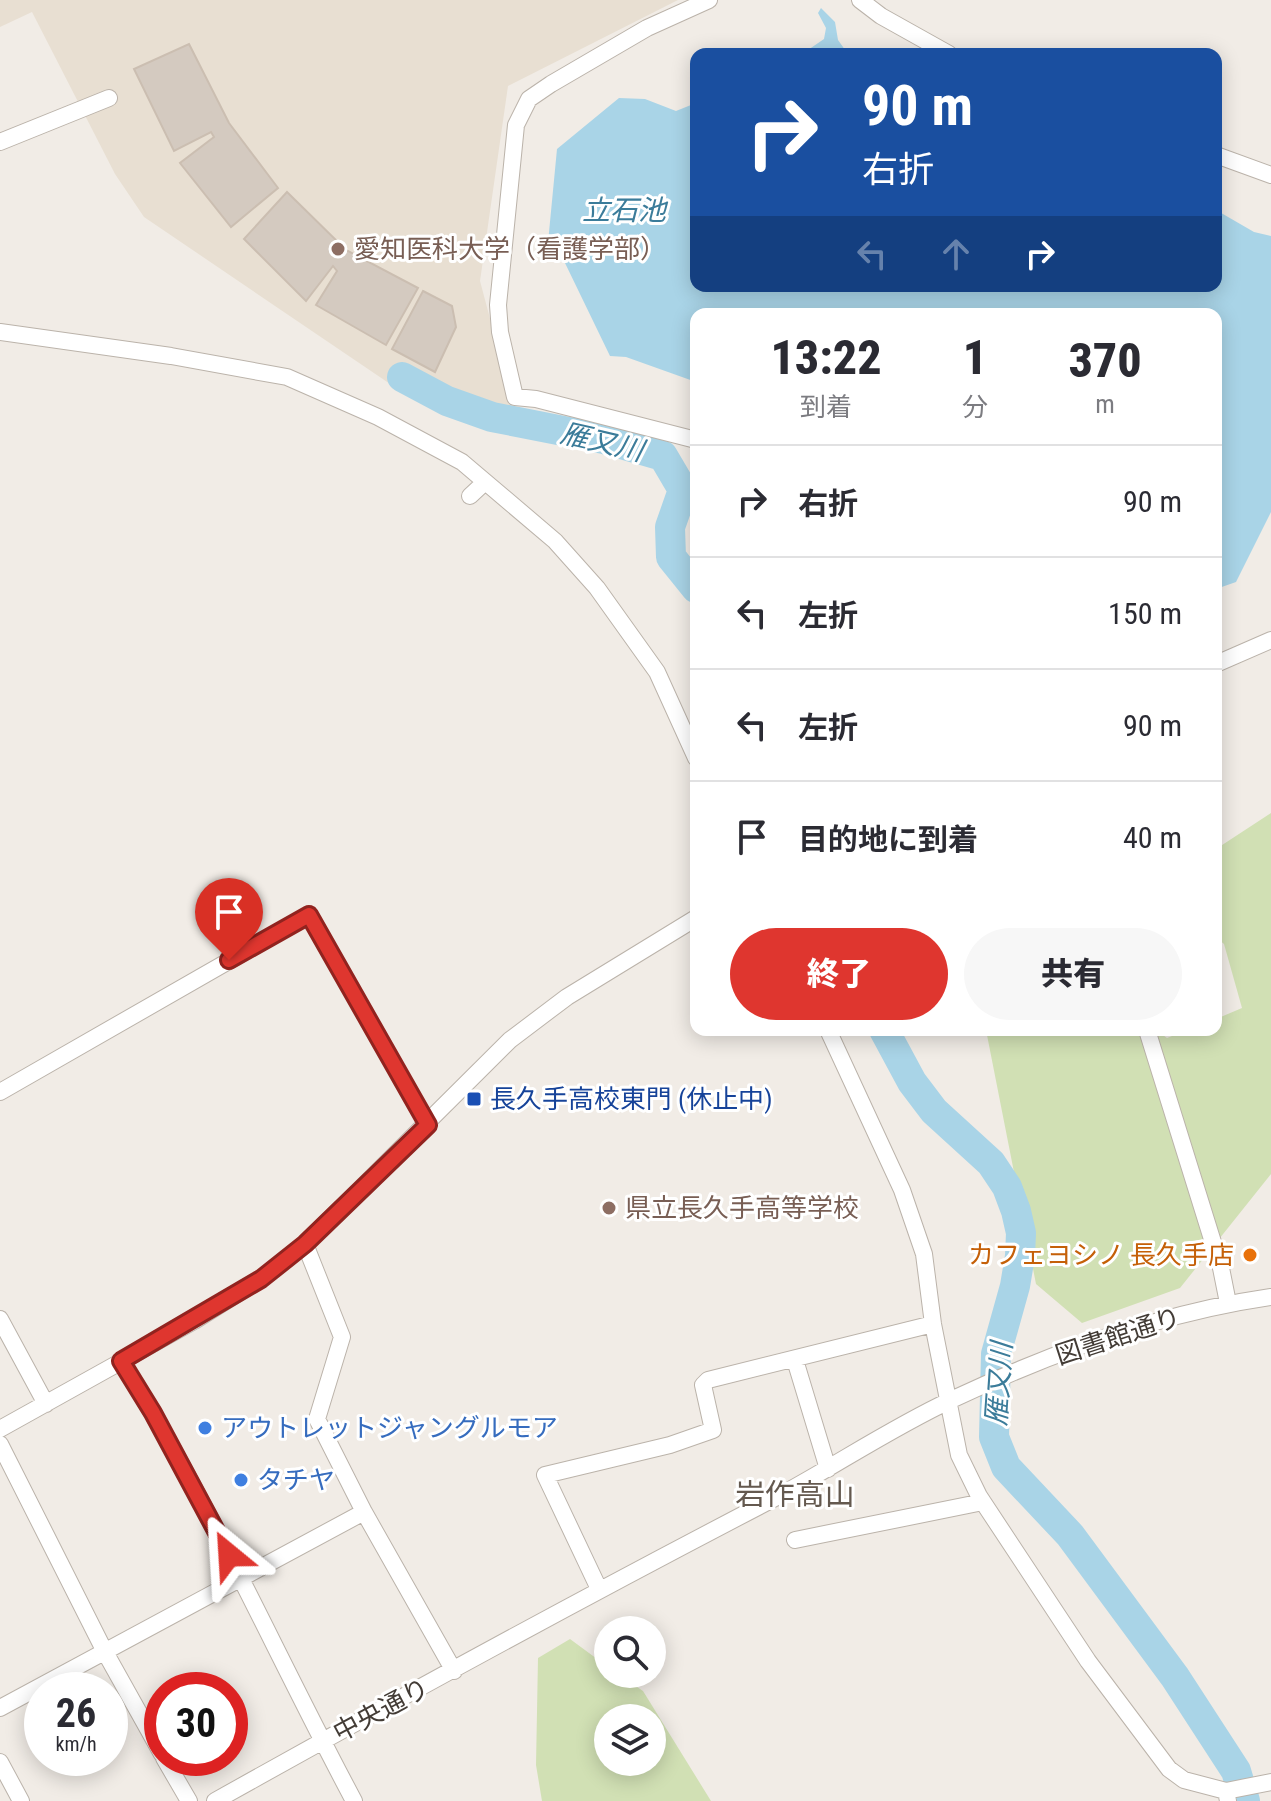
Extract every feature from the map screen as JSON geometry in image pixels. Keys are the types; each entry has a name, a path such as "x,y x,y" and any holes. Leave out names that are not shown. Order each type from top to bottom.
{"street":[{"path":"690,438 551,402 515,397 500,332 498,305 516,125 529,99 647,28 709,0"},
{"path":"860,0 881,16 938,48"},
{"path":"0,142 109,98"},
{"path":"1222,157 1271,175"},
{"path":"0,332 171,356 287,377 405,431 462,462 555,541 597,588 657,672 690,745"},
{"path":"470,496 485,482"},
{"path":"1222,661 1271,640"},
{"path":"0,1092 309,915 428,1125"},
{"path":"0,1429 261,1279 305,1244 522,1031 567,997 690,922"},
{"path":"831,1036 902,1190 924,1254 933,1324 959,1455 983,1502 1088,1661 1169,1769 1184,1780 1228,1794 1251,1785 1271,1782"},
{"path":"1149,1036 1221,1268 1228,1303"},
{"path":"305,1244 342,1337 317,1419 364,1512 454,1671"},
{"name":"図書館通り","path":"548,1619 948,1401 1134,1328 1228,1303 1271,1297"},
{"path":"0,1319 46,1404"},
{"path":"599,1589 545,1475 670,1445 713,1430 703,1385 708,1380 933,1324"},
{"path":"795,1360 828,1469"},
{"path":"121,1361 153,1413 241,1579 354,1801"},
{"path":"0,1444 105,1652 144,1722"},
{"path":"795,1540 983,1502"},
{"path":"0,1708 364,1512"},
{"name":"中央通り","path":"215,1801 548,1619"},
{"path":"0,1762 21,1801"},
{"path":"175,1776 189,1801"}],"shaded area":[{"name":"愛知医科大学（看護学部）","path":"0,0 678,0 508,86 480,281 521,435 399,390 144,217 115,174 32,12 0,27"}],"green space":[{"path":"1271,813 1271,1174 1180,1288 1082,1323 1036,1284 987,1036 1222,1036 1222,1016 1242,1008 1222,942 1222,845"},
{"path":"570,1639 594,1657 594,1688 639,1688 651,1704 594,1704 594,1776 666,1776 666,1728 711,1801 542,1801 536,1765 538,1658"}],"water":[{"path":"821,8 835,22 838,40 844,48 811,48 824,39 826,28 818,13"},
{"name":"立石池","path":"619,98 645,99 676,111 690,105 690,292 1222,292 1222,213 1254,232 1271,236 1271,512 1236,582 1222,587 1222,308 690,308 690,380 626,357 610,356 565,263 547,253 557,149"}],"building":[{"path":"189,44 229,123 278,188 231,227 180,163 214,137 211,132 174,151 134,69"},
{"path":"287,192 346,250 418,288 386,345 316,305 337,271 333,266 306,301 244,239"},
{"path":"423,291 452,306 456,327 435,372 392,349"}],"waterway":[{"name":"雁又川","path":"402,377 447,401 492,417 604,439 663,456 683,490 670,527 671,557 690,581"},
{"name":"雁又川","path":"887,1036 912,1082 934,1111 991,1163 1007,1187 1016,1211 1021,1233 1020,1256 996,1354 994,1437 1006,1467 1070,1535 1175,1677 1236,1771 1245,1801"}],"place":[{"name":"愛知医科大学（看護学部）","path":"338,249"},
{"name":"長久手高校東門 (休止中)","path":"474,1099"},
{"name":"県立長久手高等学校","path":"609,1208"},
{"name":"カフェヨシノ 長久手店","path":"1250,1255"},
{"name":"アウトレットジャングルモア","path":"205,1428"},
{"name":"タチヤ","path":"241,1480"}],"district":[{"name":"岩作高山","path":"795,1494"}],"route":[{"path":"229,960 309,915 428,1125 305,1244 261,1279 121,1361 153,1413 229,1555"}]}
